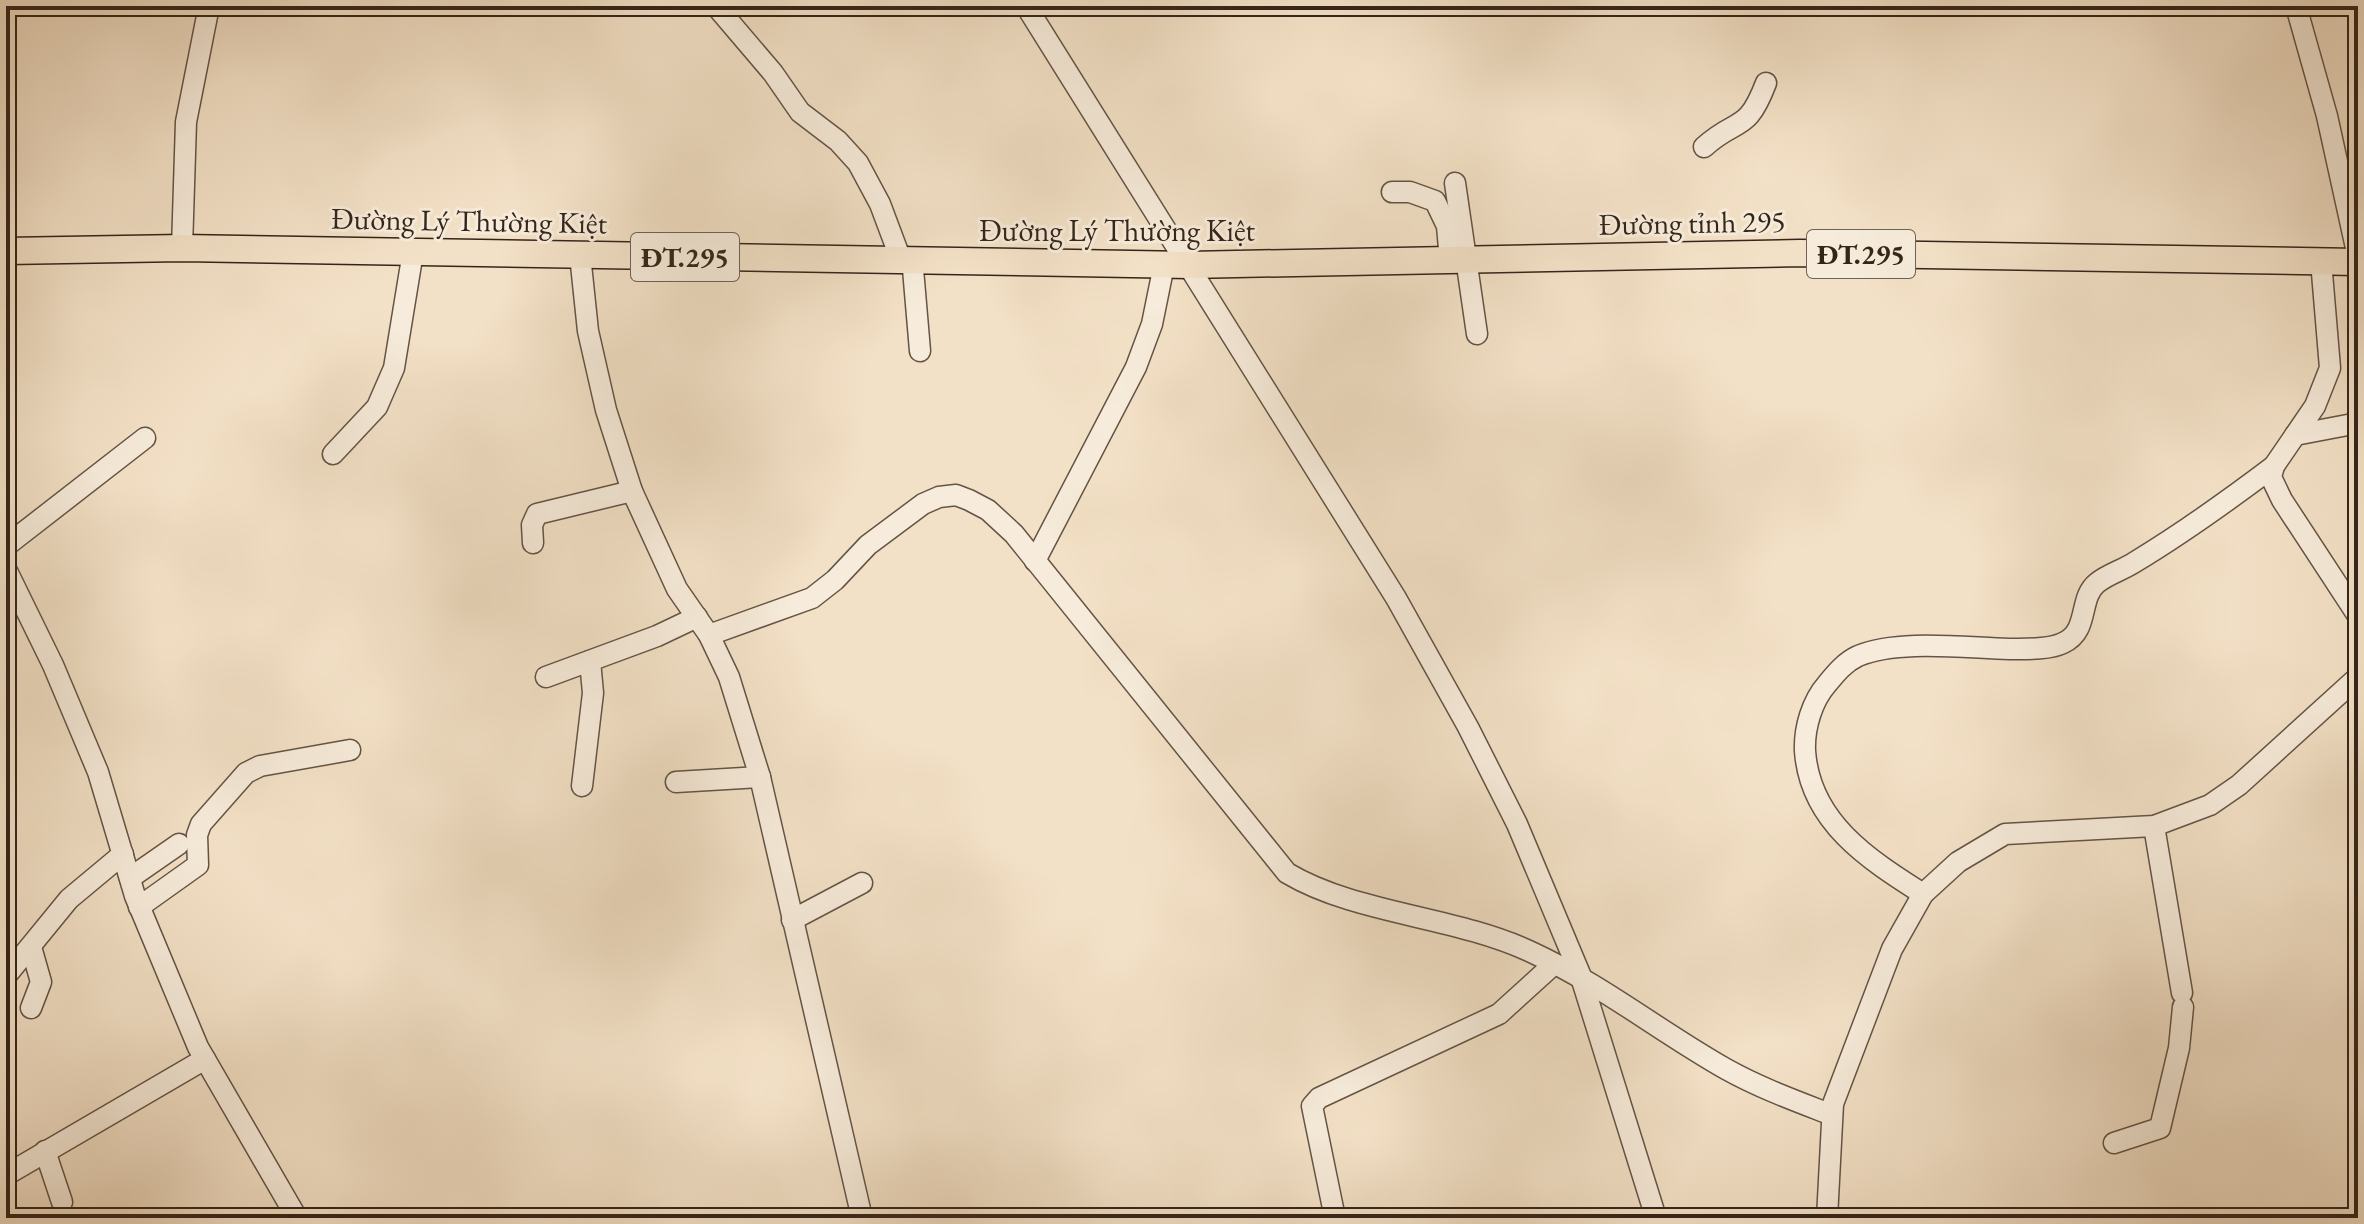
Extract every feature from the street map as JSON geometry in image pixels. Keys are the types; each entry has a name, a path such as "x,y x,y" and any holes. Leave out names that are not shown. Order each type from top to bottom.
{"main road":[{"name":"Đường Lý Thường Kiệt","path":"6,251 182,248 1176,265 1363,262"},
{"name":"Đường tỉnh 295","path":"1363,262 1800,253 2358,259"}],"street":[{"path":"182,248 186,122 209,6"},
{"path":"716,6 773,73 800,112 838,141 858,163 905,260 913,269 920,351"},
{"path":"1026,6 1176,265 1396,598 1453,700 1517,824 1580,974 1656,1218"},
{"path":"2296,6 2327,116 2358,259"},
{"path":"1704,147 1717,135 1751,118 1766,83"},
{"path":"1455,183 1458,260"},
{"path":"1392,192 1410,192 1435,201 1458,260 1477,334"},
{"path":"333,454 377,407 394,368 413,252"},
{"path":"580,255 588,331 606,410 632,491 677,589 709,635 729,677 760,777 862,1218"},
{"path":"2321,261 2330,368 2315,406 2274,466 2271,477 2275,488 2358,616"},
{"path":"1035,561 1136,367 1176,265"},
{"path":"2295,435 2358,423"},
{"path":"6,546 145,438"},
{"path":"1923,894 1869,860 1832,822 1808,782 1805,747 1814,699 1843,666 1859,656 1888,648 2023,649 2063,643 2083,622 2089,589 2132,564 2274,466"},
{"path":"533,543 532,525 537,514 632,491"},
{"path":"709,635 812,598 835,580 868,545 923,504 939,497 956,495 988,510 1014,534 1287,873 1313,888 1450,923 1527,950 1580,974 1725,1068 1769,1092 1832,1115"},
{"path":"6,569 53,665 98,772 139,907 205,1059 297,1218"},
{"path":"546,677 657,636 697,617"},
{"path":"582,786 593,693 590,661"},
{"path":"1827,1218 1833,1104 1892,949 1923,894 1958,862 2005,834 2154,826 2182,819 2239,785 2358,677"},
{"path":"139,907 198,865 197,835 201,824 246,773 260,766 350,750"},
{"path":"676,782 760,777"},
{"path":"2114,1143 2160,1128 2179,1048 2183,1000 2154,826"},
{"path":"130,878 179,844"},
{"path":"6,976 69,899 123,854"},
{"path":"792,920 862,883"},
{"path":"31,947 41,982 31,1008"},
{"path":"1335,1218 1312,1106 1319,1098 1499,1014 1554,964"},
{"path":"6,1175 205,1059"},
{"path":"45,1151 62,1202"}]}
